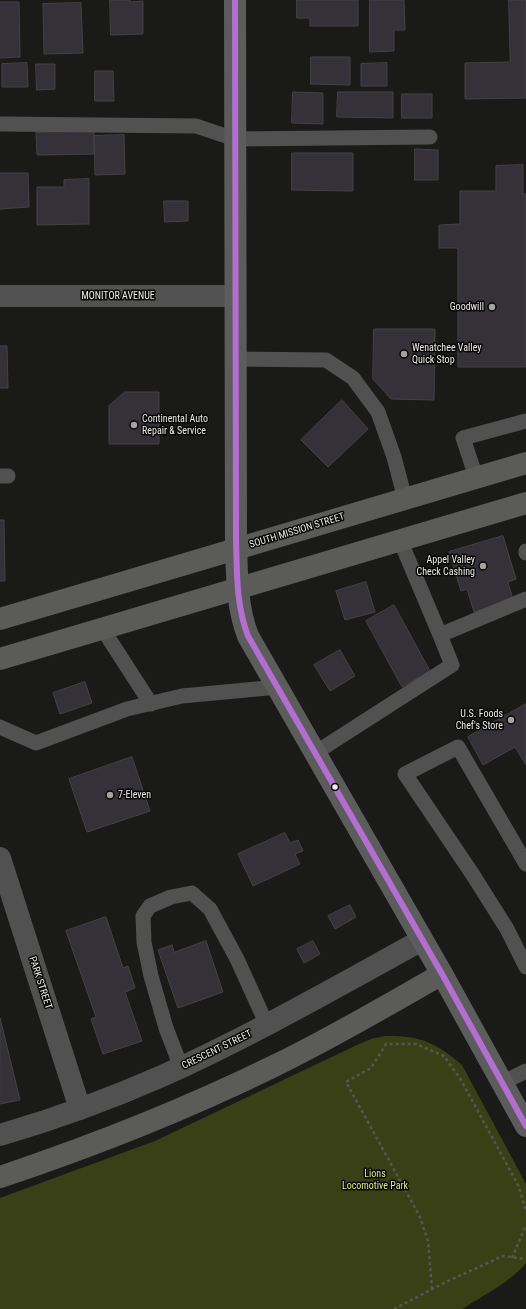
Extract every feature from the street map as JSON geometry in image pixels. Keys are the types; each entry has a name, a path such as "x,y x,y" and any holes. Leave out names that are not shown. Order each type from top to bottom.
{"main road":[{"path":"235,0 236,549 238,589 242,616 248,636 442,974 526,1126"},
{"name":"SOUTH MISSION STREET","path":"0,619 526,463"},
{"path":"0,659 526,503"},
{"path":"0,1177 64,1155 212,1094 287,1059 442,974"}],"street":[{"name":"MONITOR AVENUE","path":"0,296 235,296"},
{"name":"PARK STREET","path":"0,858 80,1109"},
{"name":"CRESCENT STREET","path":"0,1135 80,1109 181,1067 276,1021 422,940"}],"lane":[{"path":"0,124 196,126 235,139 430,137"},
{"path":"235,358 326,360 353,378 378,412 394,457 405,498"},
{"path":"476,477 463,438 526,421"},
{"path":"315,753 452,665 400,540"},
{"path":"440,635 526,599"},
{"path":"102,628 151,704"},
{"path":"0,727 36,743 127,709 182,696 278,687"},
{"path":"526,864 458,747 405,774 504,923 526,967"},
{"path":"181,1067 166,1028 151,976 144,942 143,916 150,906 171,897 192,893 210,909 237,959 276,1021"},
{"path":"502,1083 526,1071"}],"path":[{"path":"432,1289 428,1241 420,1217 346,1082 371,1068 386,1044 416,1044 444,1056 461,1080 519,1187 526,1211"},
{"path":"512,1258 526,1226"},
{"path":"394,1309 432,1289 502,1256 526,1259"}],"green space":[{"name":"Lions Locomotive Park","path":"385,1036 408,1037 427,1042 444,1051 462,1065 526,1184 526,1263 504,1283 462,1309 0,1309 0,1198 155,1141 357,1045 371,1039"}],"building":[{"path":"110,0 130,0 130,2 143,1 143,34 111,35"},
{"path":"297,0 358,0 358,26 310,26 310,18 297,18"},
{"path":"370,0 404,0 405,30 394,30 394,51 370,52"},
{"path":"509,0 526,0 526,98 465,99 465,63 510,62"},
{"path":"0,2 19,2 20,57 0,58"},
{"path":"81,3 83,53 44,54 43,4"},
{"path":"311,57 350,57 350,85 311,84"},
{"path":"27,63 28,87 2,87 2,64"},
{"path":"387,63 387,86 361,86 361,64"},
{"path":"36,64 55,64 55,89 37,90"},
{"path":"95,71 113,71 114,101 95,101"},
{"path":"293,92 323,93 323,124 292,123"},
{"path":"338,92 393,92 393,118 337,117"},
{"path":"402,94 432,94 432,118 402,118"},
{"path":"94,131 94,154 37,155 36,133"},
{"path":"124,135 125,174 95,175 94,136"},
{"path":"415,149 438,150 438,180 415,180"},
{"path":"292,153 353,153 353,191 292,190"},
{"name":"Goodwill","path":"523,165 523,194 526,194 526,367 458,367 458,248 439,248 439,225 460,224 460,191 496,191 496,166"},
{"path":"0,173 28,173 29,207 0,209"},
{"path":"89,179 89,224 37,225 37,187 64,187 64,180"},
{"path":"164,201 188,201 188,221 165,222"},
{"name":"Wenatchee Valley Quick Stop","path":"374,329 435,329 434,400 391,399 373,379"},
{"path":"0,346 7,346 8,388 0,388"},
{"name":"Continental Auto Repair & Service","path":"125,392 159,392 159,444 109,444 109,406"},
{"path":"342,400 368,429 328,467 301,440"},
{"path":"0,520 4,520 5,581 0,581"},
{"name":"Appel Valley Check Cashing","path":"503,536 516,579 508,582 513,600 474,612 467,589 461,591 449,552"},
{"path":"366,582 375,612 345,620 336,591"},
{"path":"394,605 430,671 402,687 366,621"},
{"path":"340,650 355,676 330,691 314,665"},
{"path":"85,682 92,703 60,714 53,693"},
{"name":"U.S. Foods Chef's Store","path":"526,704 526,765 515,747 483,765 468,737"},
{"name":"7-Eleven","path":"132,757 150,811 87,832 69,779"},
{"path":"285,833 290,843 298,840 303,851 295,854 300,864 253,886 238,854"},
{"path":"350,905 356,917 335,929 328,916"},
{"path":"106,917 123,968 128,966 135,988 125,992 142,1041 103,1054 91,1019 96,1017 66,931"},
{"path":"206,941 223,992 178,1008 158,950 172,945 174,952"},
{"path":"313,941 320,954 304,963 297,949"},
{"path":"0,1018 20,1100 0,1104"}],"transit line":[{"path":"235,0 236,540 239,600 244,624 248,636 442,974 526,1126"}],"place":[{"name":"Goodwill","path":"492,307"},
{"name":"Wenatchee Valley Quick Stop","path":"404,354"},
{"name":"Continental Auto Repair & Service","path":"134,425"},
{"name":"Appel Valley Check Cashing","path":"483,566"},
{"name":"U.S. Foods Chef's Store","path":"511,720"},
{"name":"7-Eleven","path":"110,795"}]}
